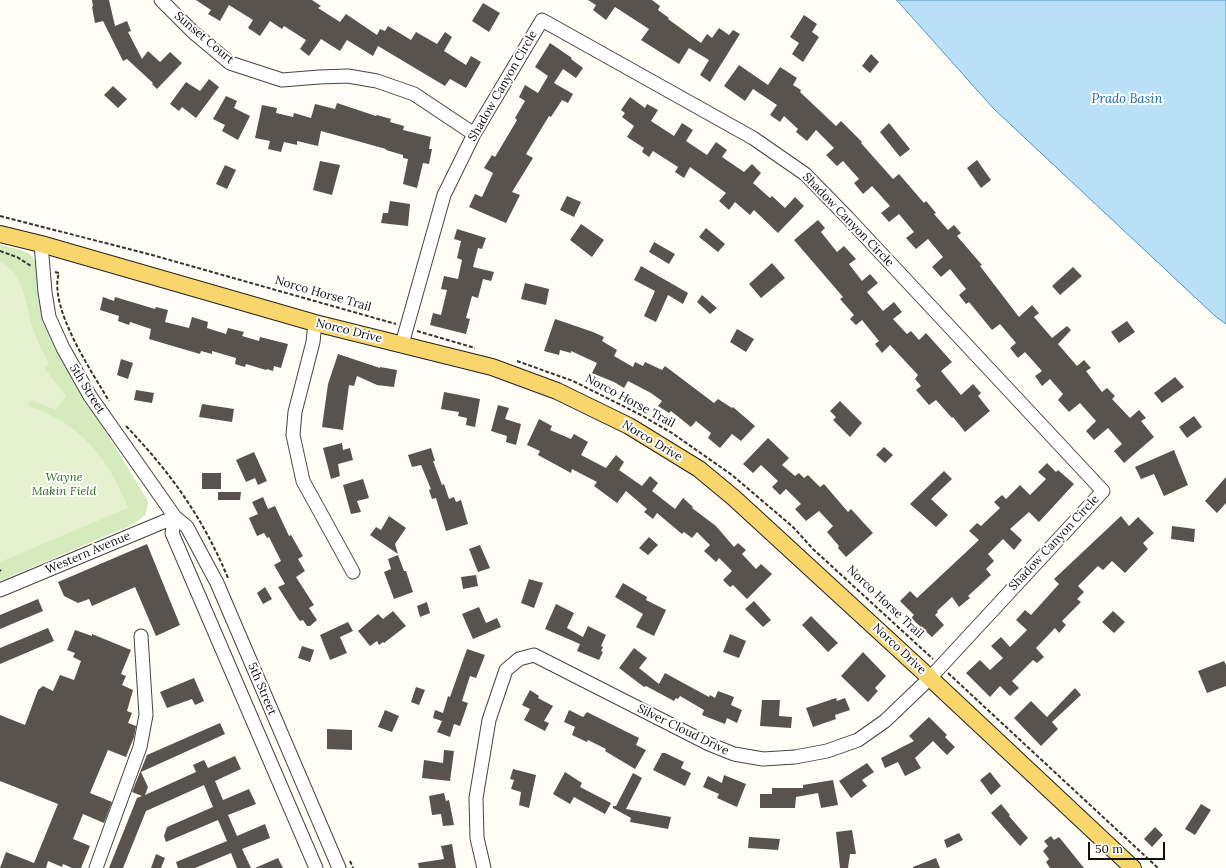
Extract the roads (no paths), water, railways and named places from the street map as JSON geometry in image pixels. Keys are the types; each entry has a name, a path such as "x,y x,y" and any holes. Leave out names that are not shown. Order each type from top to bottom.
{"main road":[{"name":"Norco Drive","path":"0,234 41,244 315,322 492,367 557,391 630,426 699,469 935,672 1124,866"}],"street":[{"name":"Sunset Court","path":"161,0 193,32 230,63 282,80 319,76 348,76 378,81 414,94 474,134"},
{"name":"Shadow Canyon Circle","path":"402,344 444,195 474,134 542,20 753,138 805,174 838,207 1103,491 935,672"},
{"name":"5th Street","path":"41,244 45,292 49,317 63,348 90,396 175,517 187,526 217,583 339,868"},
{"path":"315,322 313,342 294,412 293,435 303,481 353,572"},
{"name":"5th Street","path":"175,517 172,533 316,868"},
{"name":"Western Avenue","path":"0,590 175,517"},
{"path":"96,868 140,747 146,715 141,636"},
{"name":"Silver Cloud Drive","path":"484,868 477,838 476,798 489,720 506,670 519,659 534,655 709,744 734,754 763,759 796,758 827,752 858,740 885,722 935,672"}],"water":[{"name":"Prado Basin","path":"897,0 1226,0 1226,324 1215,316 994,109"}],"park label":[{"name":"Wayne Makin Field","path":"64,485"}]}
